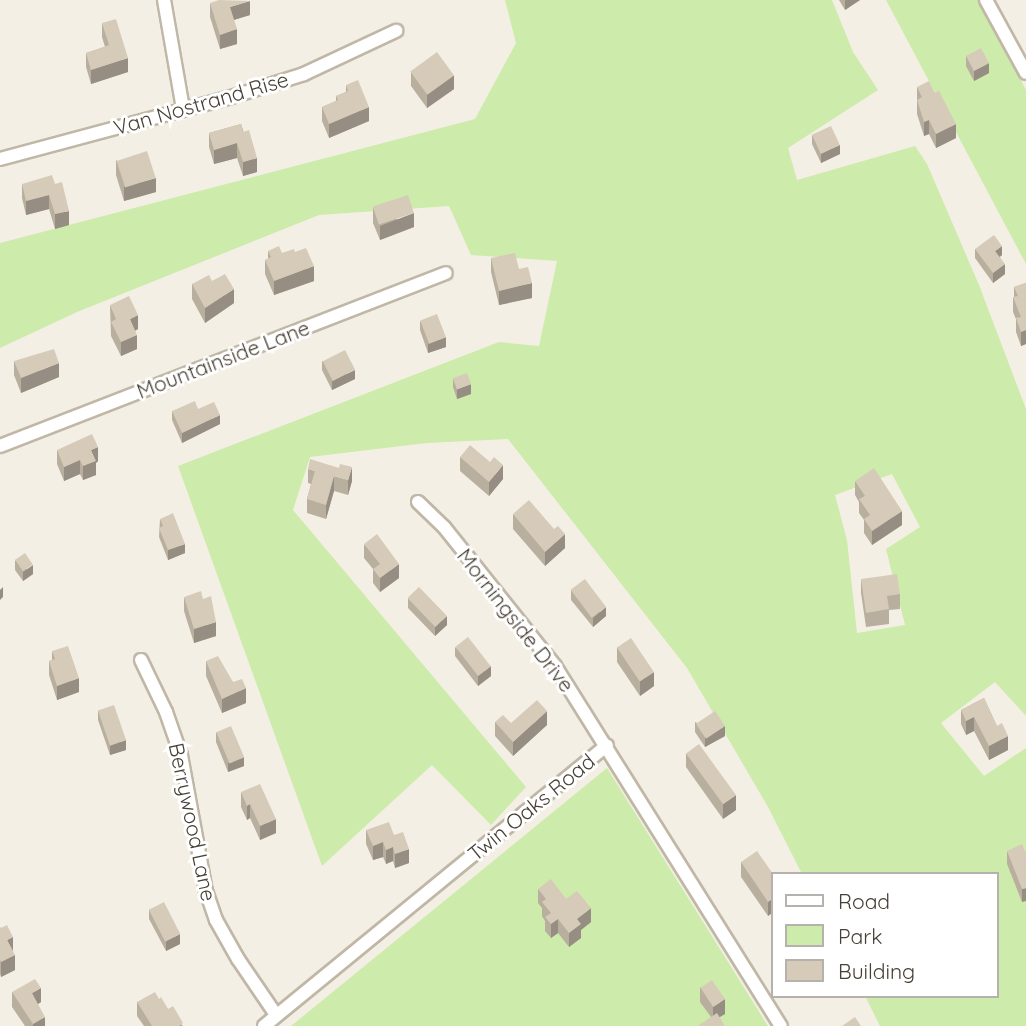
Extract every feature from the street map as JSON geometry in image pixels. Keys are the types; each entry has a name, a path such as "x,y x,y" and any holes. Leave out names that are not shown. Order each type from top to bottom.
{"street":[{"path":"164,0 183,109"},
{"path":"986,0 1026,73"},
{"name":"Van Nostrand Rise","path":"0,159 304,74 396,31"},
{"name":"Mountainside Lane","path":"0,446 446,273"},
{"name":"Morningside Drive","path":"418,502 444,527 480,576 524,624 607,745"},
{"name":"Berrywood Lane","path":"141,660 166,712 181,755 206,891 216,920 238,959 276,1015"},
{"name":"Twin Oaks Road","path":"264,1026 607,745 781,1026"}],"green space":[{"path":"505,0 832,0 853,52 878,90 788,148 797,180 915,146 927,164 979,285 1026,409 1026,716 995,682 941,723 984,776 1026,748 1026,1026 880,1026 866,998 998,998 998,872 801,872 768,807 687,668 508,439 427,443 310,457 293,510 526,787 491,825 432,765 322,866 178,466 499,342 539,346 557,261 471,255 449,206 319,215 77,312 0,348 0,243 475,119 516,43","holes":["892,474 920,527 886,549 905,625 857,633 847,540 835,495"]},
{"path":"886,0 979,0 1026,90 1026,264"},
{"path":"607,768 768,1026 291,1026"}],"building":[{"path":"219,0 250,1 230,7 237,29 220,35 210,3"},
{"path":"116,19 128,58 91,70 86,53 109,45 102,23"},
{"path":"981,48 989,63 974,71 966,56"},
{"path":"437,52 454,75 427,95 410,71"},
{"path":"358,80 369,107 329,124 322,107 338,100 336,96 348,91 346,85"},
{"path":"929,81 935,93 939,91 956,124 936,134 929,120 924,122 917,100 922,97 917,87"},
{"path":"241,124 243,132 249,130 257,158 243,162 237,143 214,150 209,133"},
{"path":"831,126 840,145 821,154 812,135"},
{"path":"147,151 156,178 125,188 117,161"},
{"path":"52,175 55,184 62,182 69,211 55,214 49,195 26,201 22,184"},
{"path":"408,195 414,213 379,225 373,206"},
{"path":"994,235 1002,246 995,251 1005,264 993,273 975,249"},
{"path":"279,246 282,253 306,248 314,266 274,281 265,260 271,257 268,251"},
{"path":"515,253 519,269 528,267 532,283 499,291 491,258"},
{"path":"225,274 234,289 205,308 192,284 209,275 212,281"},
{"path":"1026,283 1026,330 1021,332 1016,318 1021,317 1013,297 1018,296 1014,287"},
{"path":"129,296 138,315 130,319 137,335 121,342 111,322 116,319 110,305"},
{"path":"437,314 446,337 429,344 420,320"},
{"path":"54,349 59,363 21,378 14,361"},
{"path":"345,350 355,370 333,381 323,361"},
{"path":"467,373 471,384 457,389 453,378"},
{"path":"195,401 198,409 214,402 220,415 182,433 172,411"},
{"path":"92,434 98,447 91,450 96,461 83,466 80,460 64,467 57,450"},
{"path":"470,445 490,462 494,457 503,465 489,482 460,457"},
{"path":"310,459 339,468 340,464 352,467 348,480 334,476 326,505 307,499 315,471 308,469"},
{"path":"874,468 902,511 872,531 864,519 870,515 859,499 865,496 855,481"},
{"path":"529,500 554,529 558,526 565,534 545,552 513,514"},
{"path":"173,513 185,544 168,550 159,528 163,526 160,519"},
{"path":"377,534 399,564 380,578 373,569 380,564 364,544"},
{"path":"25,553 33,565 23,571 15,560"},
{"path":"897,574 900,594 887,596 889,609 866,613 861,579"},
{"path":"585,579 606,607 592,618 571,590"},
{"path":"419,587 447,616 435,627 407,598"},
{"path":"201,591 203,599 211,596 216,622 194,629 184,597"},
{"path":"468,637 491,666 478,676 455,647"},
{"path":"631,638 654,672 640,681 617,648"},
{"path":"68,646 79,678 57,686 49,661 55,659 52,651"},
{"path":"218,656 233,682 242,679 246,688 222,699 206,661"},
{"path":"984,698 997,726 1002,723 1008,736 989,746 974,717 966,721 961,710"},
{"path":"537,700 547,711 513,742 495,722 503,715 511,723"},
{"path":"114,705 126,740 110,746 98,711"},
{"path":"715,711 725,726 706,739 696,724"},
{"path":"231,726 244,757 230,764 216,732"},
{"path":"699,744 736,795 723,804 686,753"},
{"path":"260,784 276,819 260,826 241,792"},
{"path":"389,822 394,835 403,832 409,849 395,854 393,847 386,850 383,842 373,846 366,830"},
{"path":"1022,844 1026,853 1026,888 1022,889 1007,851"},
{"path":"757,851 772,872 771,900 768,902 741,862"},
{"path":"551,879 566,899 577,891 591,908 577,919 581,924 569,933 558,919 551,924 545,917 551,913 542,902 546,899 538,889"},
{"path":"164,902 180,934 165,942 149,910"},
{"path":"7,925 13,937 7,940 15,955 1,962 0,927"},
{"path":"35,979 41,988 32,993 45,1017 33,1024 12,992"},
{"path":"712,980 725,999 713,1007 700,988"},
{"path":"155,992 168,1009 173,1006 183,1023 179,1026 152,1026 137,1002"},
{"path":"717,1013 725,1026 699,1026 699,1025"},
{"path":"855,1017 861,1026 842,1026"}]}
